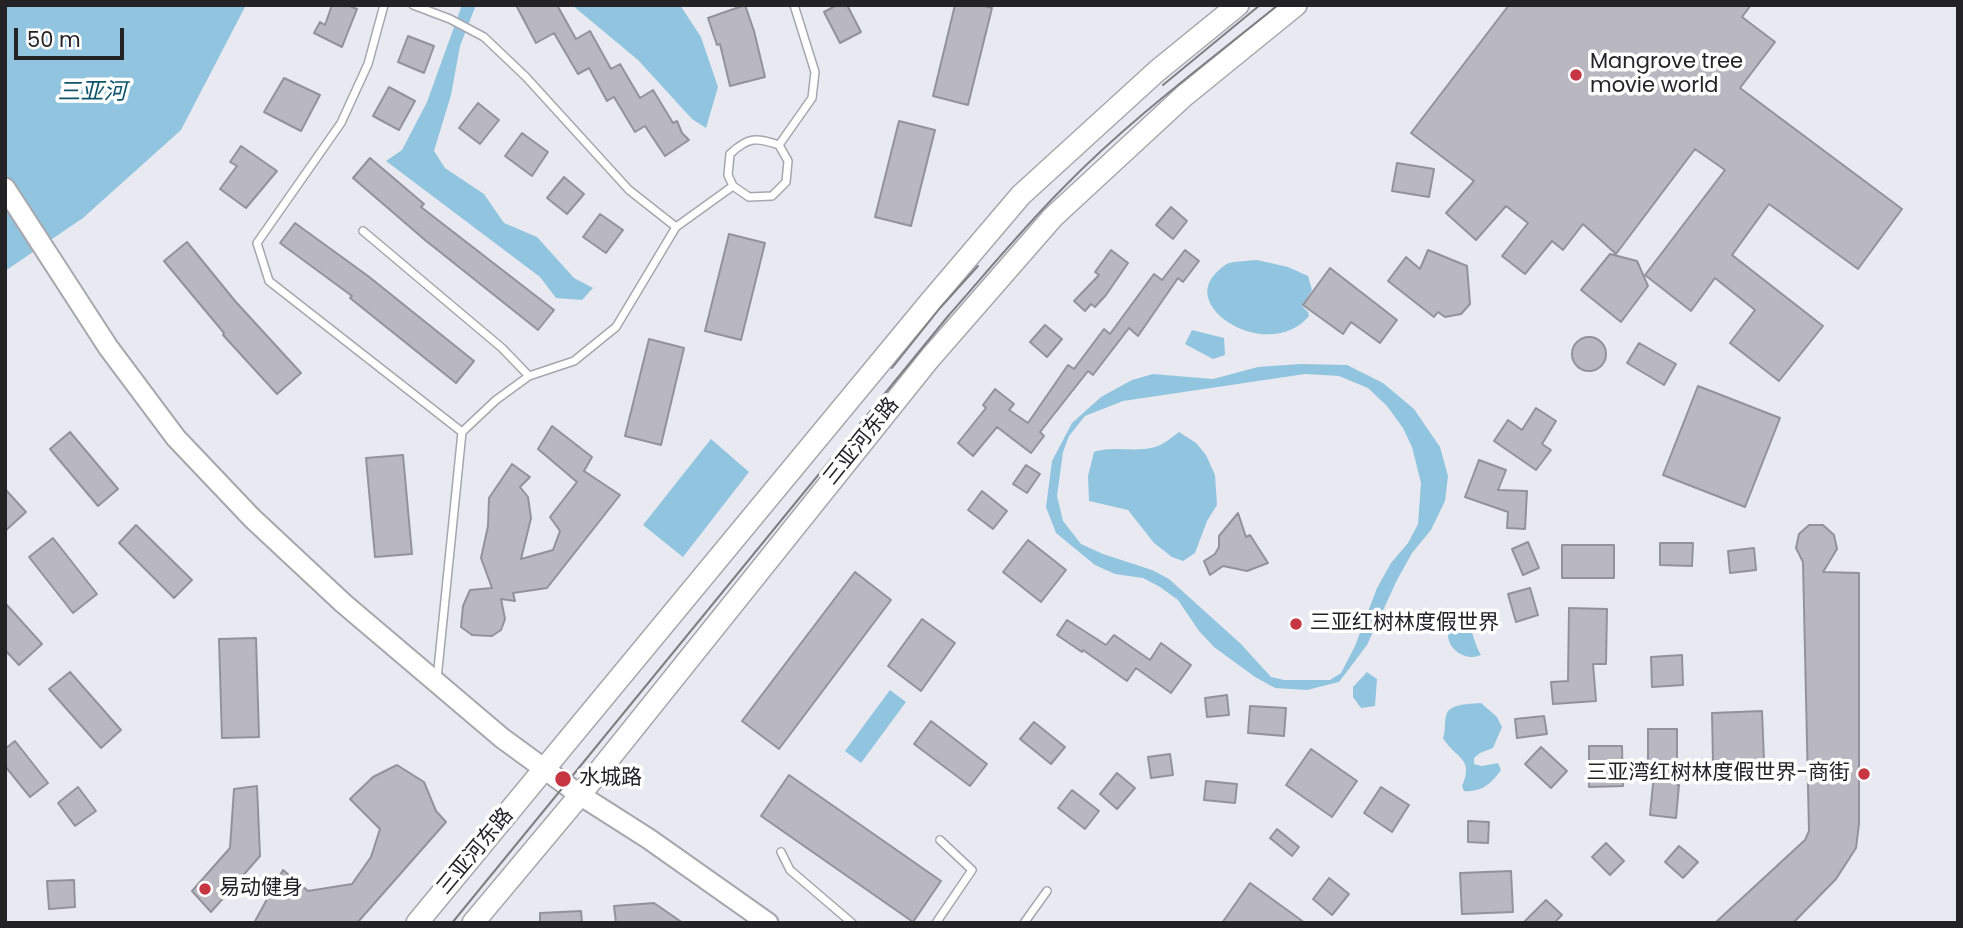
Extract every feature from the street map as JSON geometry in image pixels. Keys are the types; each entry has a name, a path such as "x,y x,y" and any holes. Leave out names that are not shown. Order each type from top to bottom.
{"main road":[{"name":"三亚河东路","path":"417,923 1021,195 1157,71 1238,5"},
{"name":"三亚河东路","path":"473,923 930,358 1053,217 1184,96 1296,5"}],"street":[{"path":"5,188 108,347 176,438 272,537 342,603 502,738 768,923"}],"lane":[{"path":"384,5 369,64 341,123 257,243 269,281 462,432"},
{"path":"413,5 450,19 484,37 526,77 629,190 676,227"},
{"path":"779,145 811,98 815,72 794,5"},
{"path":"760,138 779,145 788,161 786,183 772,196 750,197 733,186 729,175 730,154 742,142 760,138"},
{"path":"436,683 462,432 496,400 529,376 574,361 616,327 676,227 733,186"},
{"path":"363,231 502,348 529,376"},
{"path":"936,923 972,870 940,840"},
{"path":"781,852 790,870 852,923"},
{"path":"1024,923 1047,891"}],"water":[{"name":"三亚河","path":"5,5 246,5 181,130 83,218 5,271"},
{"path":"462,5 476,5 460,46 451,95 434,151 445,168 484,194 504,223 537,237 574,278 593,288 582,300 556,298 540,277 386,161 402,150 427,102"},
{"path":"572,5 680,5 701,37 718,87 706,128 692,119 638,60"},
{"path":"1257,260 1288,267 1308,276 1312,290 1302,306 1309,316 1292,329 1273,334 1253,333 1234,326 1219,315 1209,302 1208,287 1216,273 1229,263"},
{"path":"1192,330 1224,338 1225,355 1213,359 1185,344"},
{"path":"1347,365 1383,383 1414,409 1440,447 1448,476 1445,501 1431,530 1412,553 1397,580 1367,645 1339,682 1307,690 1275,688 1255,677 1214,647 1199,631 1178,600 1160,587 1143,578 1115,574 1095,565 1056,533 1046,507 1052,461 1072,423 1101,397 1132,380 1153,374 1213,379 1258,367","holes":["1305,374 1339,376 1368,388 1387,406 1403,428 1412,447 1421,483 1418,524 1377,588 1355,646 1341,673 1330,680 1284,680 1271,677 1241,644 1169,579 1081,544 1063,521 1057,496 1063,452 1069,436 1085,416 1123,401"]},
{"path":"1179,432 1196,443 1206,455 1215,475 1217,505 1207,521 1195,553 1183,561 1172,557 1154,543 1128,510 1089,501 1088,476 1094,452 1155,447"},
{"path":"711,439 749,472 683,557 643,525"},
{"path":"1458,620 1466,621 1481,655 1464,656 1452,646 1448,633"},
{"path":"1367,672 1377,679 1375,706 1361,708 1353,697 1353,687"},
{"path":"890,690 906,702 861,763 845,751"},
{"path":"1481,703 1497,717 1502,727 1493,748 1474,758 1474,764 1482,766 1498,763 1501,770 1486,786 1464,791 1462,786 1465,763 1443,738 1445,719 1455,706"}],"building":[{"path":"332,5 347,5 357,9 342,47 314,33 320,22 325,25"},
{"path":"516,5 557,5 576,39 590,31 611,69 620,64 640,98 653,90 673,123 677,121 682,133 689,140 665,156 645,126 635,132 614,97 607,101 589,68 578,74 554,33 536,43"},
{"path":"745,5 765,77 730,86 720,44 717,45 708,18"},
{"path":"837,5 847,5 861,32 840,43 824,12"},
{"path":"955,5 981,5 992,8 968,105 933,96"},
{"path":"1509,5 1751,5 1742,17 1775,42 1740,88 1902,209 1858,269 1769,204 1732,255 1823,326 1779,381 1730,343 1755,310 1715,278 1691,311 1645,275 1725,170 1695,149 1616,254 1583,224 1563,250 1552,241 1525,274 1502,256 1528,223 1506,206 1476,240 1446,213 1474,181 1411,133"},
{"path":"408,36 434,46 424,73 398,62"},
{"path":"284,78 320,95 301,131 264,112"},
{"path":"389,87 415,101 399,130 373,116"},
{"path":"478,103 499,120 480,144 459,128"},
{"path":"899,121 935,130 911,226 875,217"},
{"path":"522,133 548,152 532,176 505,156"},
{"path":"241,146 277,171 246,208 220,189 237,166 230,162"},
{"path":"370,158 424,204 421,207 554,310 538,330 425,240 353,178"},
{"path":"1397,163 1434,169 1429,197 1392,191"},
{"path":"564,177 584,194 567,214 547,198"},
{"path":"1171,207 1187,221 1173,239 1156,225"},
{"path":"600,214 623,230 606,253 583,237"},
{"path":"295,223 368,276 474,361 456,383 350,298 352,296 280,243"},
{"path":"729,234 765,243 741,340 705,331"},
{"path":"187,242 235,301 301,373 277,394 223,335 164,261"},
{"path":"1111,250 1128,263 1106,295 1095,307 1091,304 1085,311 1074,301 1099,275 1095,272"},
{"path":"1185,250 1199,261 1183,282 1178,278 1138,336 1129,328 1093,375 1088,371 1040,432 1044,436 1031,453 997,427 973,456 958,443 986,408 983,405 995,389 1014,404 1009,410 1028,423 1068,365 1074,369 1104,329 1110,334 1154,274 1162,280"},
{"path":"1428,250 1467,266 1470,304 1461,314 1445,317 1438,312 1434,317 1388,281 1406,257 1420,269"},
{"path":"1610,254 1637,261 1648,286 1621,322 1581,290"},
{"path":"1330,268 1397,320 1380,343 1351,322 1343,334 1303,305"},
{"path":"1045,325 1062,339 1047,357 1030,342"},
{"path":"1589,337 1601,342 1606,354 1601,366 1589,371 1577,366 1572,354 1577,342"},
{"path":"649,339 684,348 661,445 625,436"},
{"path":"1639,343 1676,364 1664,385 1627,363"},
{"path":"1698,386 1780,418 1745,507 1663,475"},
{"path":"1536,408 1556,421 1542,444 1551,450 1536,470 1494,441 1508,420 1522,430"},
{"path":"552,426 592,457 584,471 620,495 547,588 513,593 515,601 501,599 505,619 501,630 492,636 472,635 461,627 463,606 470,590 492,588 481,558 488,526 489,498 512,464 530,477 520,487 528,497 531,518 521,559 553,550 560,531 550,517 577,482 538,449"},
{"path":"70,432 118,489 98,506 50,449"},
{"path":"403,455 412,554 375,557 366,458"},
{"path":"1479,460 1506,470 1498,490 1527,491 1525,529 1507,528 1508,512 1465,497"},
{"path":"1026,465 1040,474 1027,493 1013,484"},
{"path":"5,489 26,512 5,531"},
{"path":"982,491 1007,511 993,529 968,510"},
{"path":"1238,513 1246,537 1250,535 1268,563 1247,571 1223,566 1210,575 1204,561 1215,554 1219,547 1219,536"},
{"path":"136,525 192,580 174,598 119,543"},
{"path":"1809,525 1823,525 1834,535 1837,549 1823,572 1859,573 1859,824 1856,848 1836,879 1793,923 1715,923 1805,840 1809,831 1803,562 1796,548 1799,534"},
{"path":"53,538 97,594 73,613 29,557"},
{"path":"1028,540 1066,570 1041,602 1003,572"},
{"path":"1528,542 1539,568 1523,575 1512,549"},
{"path":"1660,543 1693,543 1692,566 1660,565"},
{"path":"1562,545 1614,545 1614,578 1562,578"},
{"path":"1754,548 1756,570 1730,573 1728,551"},
{"path":"855,572 891,600 779,749 742,721"},
{"path":"1530,588 1538,615 1516,622 1508,594"},
{"path":"5,603 42,644 19,665 5,650"},
{"path":"1569,608 1607,609 1606,664 1593,664 1596,701 1553,704 1551,682 1568,681"},
{"path":"922,619 955,643 921,691 888,666"},
{"path":"1067,620 1106,645 1114,635 1150,660 1161,643 1191,665 1171,693 1136,668 1127,681 1057,635"},
{"path":"256,638 259,737 222,738 219,639"},
{"path":"1682,655 1683,685 1652,687 1651,657"},
{"path":"70,672 121,730 101,748 49,689"},
{"path":"1227,695 1229,715 1207,717 1205,698"},
{"path":"1250,706 1286,708 1284,736 1248,733"},
{"path":"1762,711 1764,761 1713,762 1712,713"},
{"path":"1544,716 1547,734 1517,738 1515,719"},
{"path":"931,721 987,764 970,786 914,744"},
{"path":"1034,722 1065,747 1051,764 1020,739"},
{"path":"1648,729 1677,729 1679,785 1676,818 1650,815 1655,764 1648,764"},
{"path":"15,741 48,783 30,797 5,766 5,749"},
{"path":"1589,746 1622,746 1623,786 1589,787"},
{"path":"1541,747 1567,771 1551,788 1525,764"},
{"path":"1311,749 1357,781 1332,817 1286,785"},
{"path":"1170,754 1173,775 1151,778 1148,757"},
{"path":"397,765 424,782 436,811 446,822 357,923 254,923 283,870 308,891 352,884 371,857 380,829 350,799 373,777"},
{"path":"1117,773 1135,788 1117,809 1100,794"},
{"path":"789,775 941,881 913,922 761,816"},
{"path":"1206,781 1237,784 1235,803 1204,800"},
{"path":"257,786 260,856 211,912 192,891 230,848 234,789"},
{"path":"78,787 96,811 75,826 58,803"},
{"path":"1381,787 1409,805 1392,832 1364,813"},
{"path":"1072,790 1099,811 1085,829 1058,808"},
{"path":"1468,821 1489,822 1488,843 1468,842"},
{"path":"1277,829 1299,847 1292,856 1270,838"},
{"path":"1606,843 1624,861 1610,875 1592,857"},
{"path":"1679,846 1698,862 1683,878 1665,862"},
{"path":"1511,871 1513,912 1462,914 1460,873"},
{"path":"1329,878 1349,894 1332,915 1313,899"},
{"path":"74,880 75,907 49,909 47,881"},
{"path":"1250,883 1305,923 1222,923"},
{"path":"1546,900 1562,915 1554,923 1523,923"},
{"path":"654,903 683,923 616,923 614,906"},
{"path":"581,911 582,923 540,923 540,913"}],"tram line":[{"path":"1163,85 1260,5"},
{"path":"452,923 949,315 1019,235 1114,139 1278,5"},
{"path":"892,368 978,266"}],"place":[{"name":"Mangrove tree movie world","path":"1576,75"},
{"name":"三亚红树林度假世界","path":"1296,624"},
{"name":"三亚湾红树林度假世界-商街","path":"1864,774"},
{"name":"水城路","path":"563,779"},
{"name":"易动健身","path":"205,889"}]}
